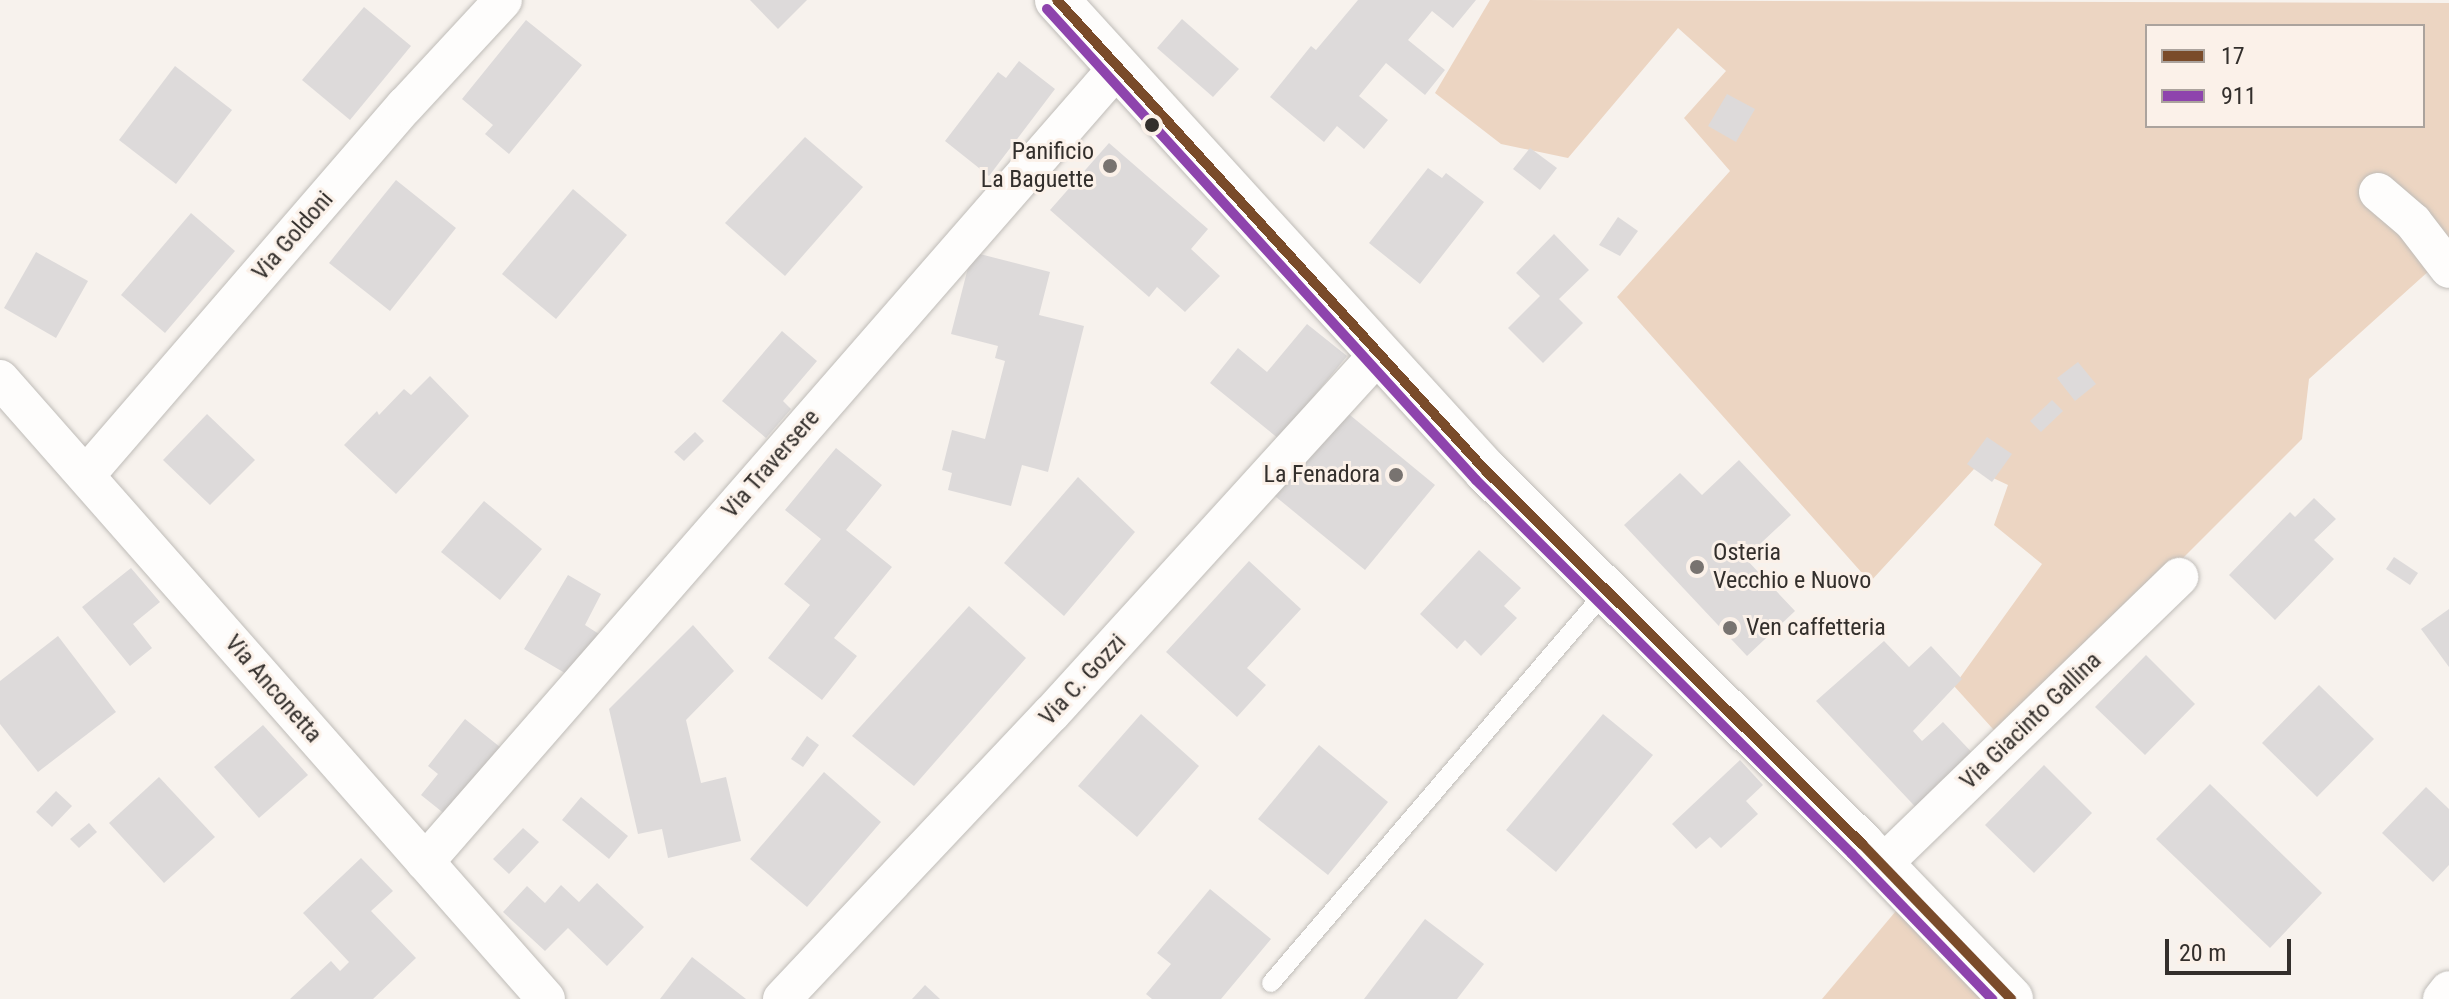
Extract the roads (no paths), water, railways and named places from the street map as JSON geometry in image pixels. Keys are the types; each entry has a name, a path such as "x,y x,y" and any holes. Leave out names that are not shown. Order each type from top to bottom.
{"main road":[{"path":"1057,0 1486,471 1882,865 2011,999"}],"street":[{"name":"Via Goldoni","path":"86,475 405,106 503,0"},
{"name":"Via Traversere","path":"425,862 1118,67"},
{"path":"2378,192 2413,222 2449,269"},
{"name":"Via C. Gozzi","path":"782,999 1051,714 1378,355"},
{"name":"Via Anconetta","path":"0,379 546,999"},
{"name":"Via Giacinto Gallina","path":"1882,865 2179,577"},
{"path":"2442,999 2449,990"}],"lane":[{"path":"1271,983 1606,591"}],"place":[{"name":"Panificio La Baguette","path":"1110,166"},
{"name":"La Fenadora","path":"1396,475"},
{"name":"Osteria Vecchio e Nuovo","path":"1697,567"},
{"name":"Ven caffetteria","path":"1730,628"}]}
